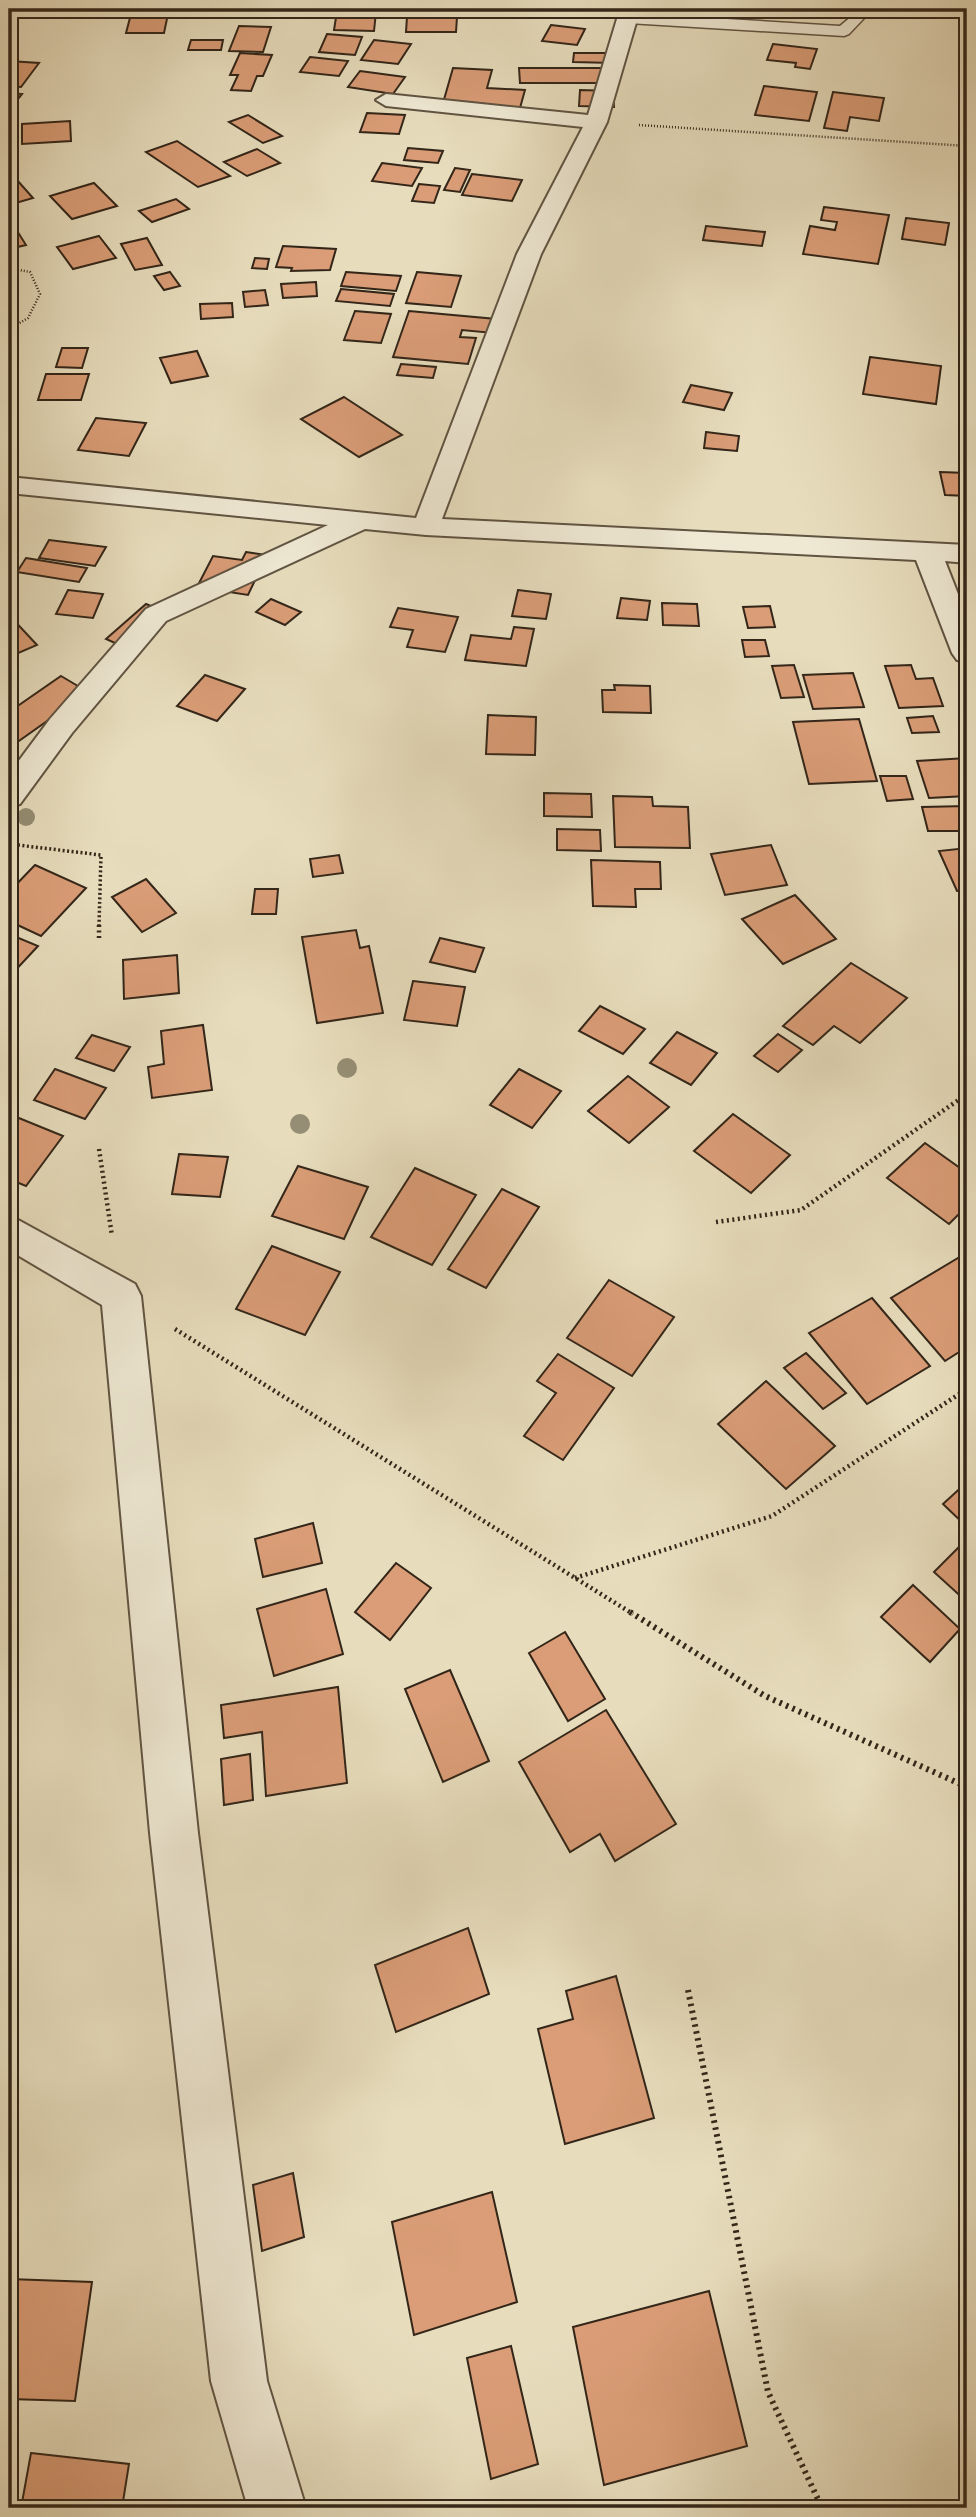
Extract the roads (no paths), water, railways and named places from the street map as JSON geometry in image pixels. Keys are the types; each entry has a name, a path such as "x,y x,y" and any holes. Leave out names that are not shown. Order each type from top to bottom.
{"street":[{"path":"426,527 529,254 596,122 629,13"},
{"path":"386,100 596,122"},
{"path":"9,485 426,527 967,554"},
{"path":"9,796 61,726 156,615 361,520"},
{"path":"928,554 967,653"},
{"path":"9,1231 121,1296 174,1833 239,2381 277,2508"}],"lane":[{"path":"629,13 844,31 858,16"}]}
